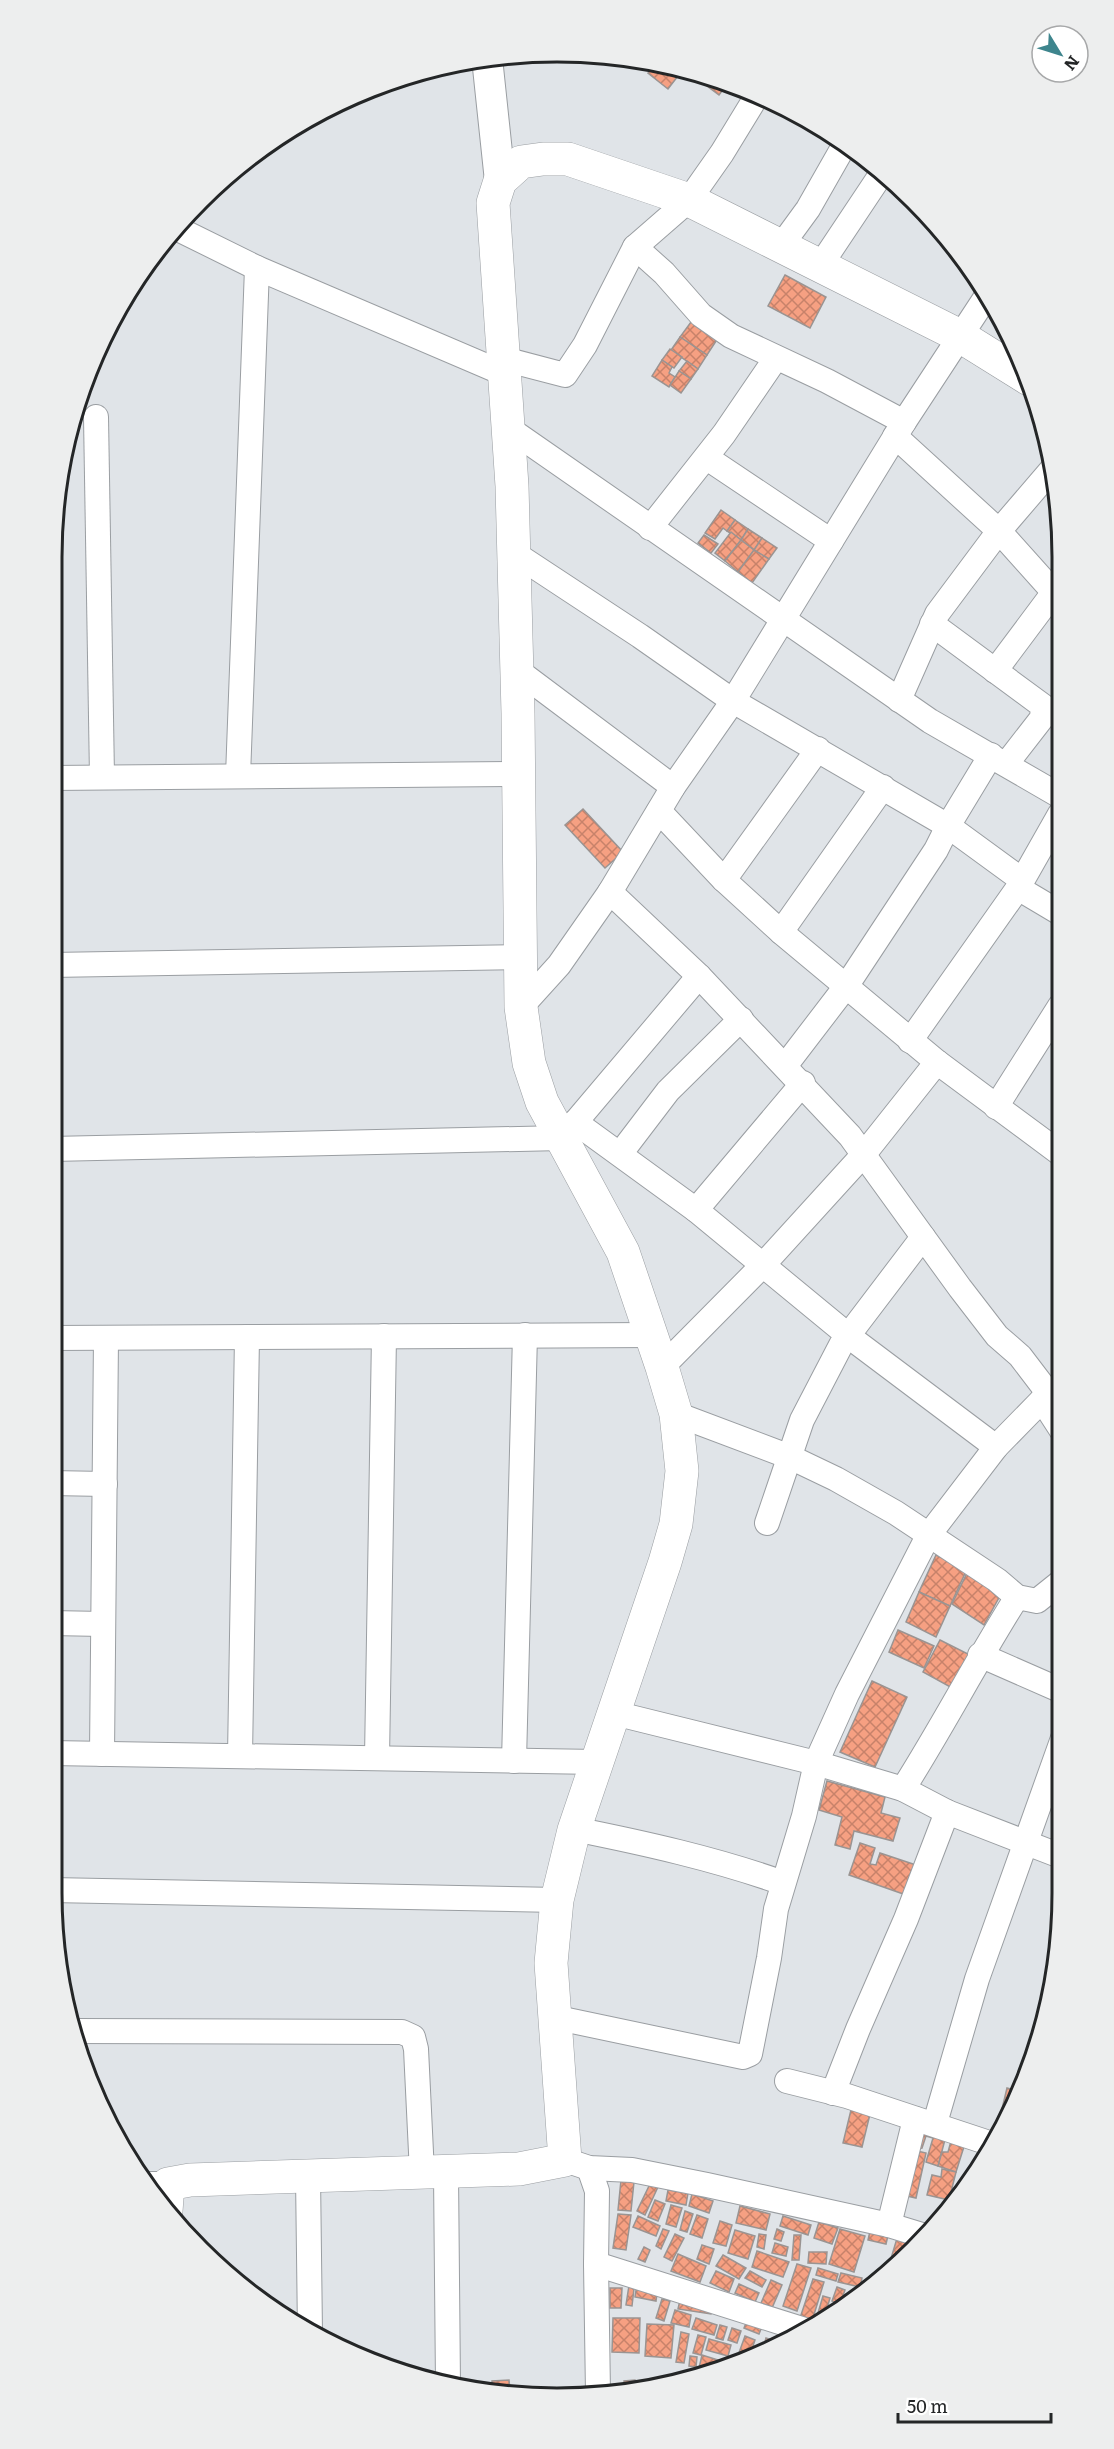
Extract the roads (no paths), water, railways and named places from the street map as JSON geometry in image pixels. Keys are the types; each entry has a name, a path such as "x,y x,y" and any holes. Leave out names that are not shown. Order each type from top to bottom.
{"main road":[{"path":"163,2192 190,2180 434,2173 577,2164 553,2017 551,1964 556,1900 574,1829 676,1524 682,1471 676,1414 624,1252 569,1130 542,1102 529,1063 521,1007 514,553 493,203 500,181 521,162 568,159 689,200 960,336 1016,371"}],"street":[{"path":"488,67 500,181"},
{"path":"183,231 257,268 504,367 565,375 585,345 635,247 689,200 722,153 753,102"},
{"path":"781,246 808,209 840,151"},
{"path":"820,266 878,179"},
{"path":"635,247 664,273 701,315 731,336 827,381 899,429 999,531 1052,589"},
{"path":"238,776 257,268"},
{"path":"521,1007 558,965 610,892 673,787 733,701 899,429 982,303"},
{"path":"650,528 707,458 776,358"},
{"path":"96,417 102,777"},
{"path":"508,428 930,721 1000,759 1052,791"},
{"path":"707,458 831,541"},
{"path":"899,700 932,624 999,531 1046,477"},
{"path":"514,553 733,701 948,826 1052,907"},
{"path":"995,671 1052,601"},
{"path":"785,1066 847,985 936,850 948,826 1000,759 1044,712 1043,706 932,624"},
{"path":"517,670 673,787"},
{"path":"724,880 818,749"},
{"path":"62,778 518,774"},
{"path":"781,932 883,787"},
{"path":"660,811 724,880 781,932 847,985 910,1041 1052,1146"},
{"path":"910,1041 1020,884 1052,828"},
{"path":"553,2017 747,2056 751,2050 776,1909 804,1815 816,1763 847,1694 928,1536 996,1447 1052,1398 1020,1356 991,1328 850,1136 699,976 610,892"},
{"path":"62,965 520,957"},
{"path":"569,1130 699,976"},
{"path":"620,1154 668,1091 741,1019"},
{"path":"996,1107 1052,1019"},
{"path":"662,1367 762,1266 864,1154 937,1062"},
{"path":"696,1210 802,1083"},
{"path":"62,1149 569,1130 620,1154 696,1210 848,1335 996,1447"},
{"path":"767,1523 802,1420 848,1335 923,1238"},
{"path":"514,1761 525,1335"},
{"path":"62,1338 652,1335"},
{"path":"377,1758 384,1336"},
{"path":"240,1756 248,1337"},
{"path":"102,1754 106,1338"},
{"path":"676,1414 790,1457 866,1496 997,1580 1017,1598 1037,1601 1052,1589"},
{"path":"62,1483 105,1484"},
{"path":"903,1789 980,1655 1017,1598"},
{"path":"62,1623 103,1624"},
{"path":"980,1655 1052,1687"},
{"path":"614,1713 816,1763 903,1789 947,1812 1052,1853"},
{"path":"62,1753 597,1762"},
{"path":"889,2225 1052,1765"},
{"path":"833,2093 906,1919 947,1812"},
{"path":"574,1829 623,1838 756,1873 783,1883"},
{"path":"62,1890 556,1900"},
{"path":"82,2031 402,2032 412,2037 416,2049 434,2173 447,2375"},
{"path":"787,2081 925,2121 985,2142"},
{"path":"577,2164 632,2170 889,2225 916,2233"},
{"path":"577,2164 597,2191 598,2385"},
{"path":"308,2176 310,2321"},
{"path":"596,2264 679,2288 794,2326"}]}
